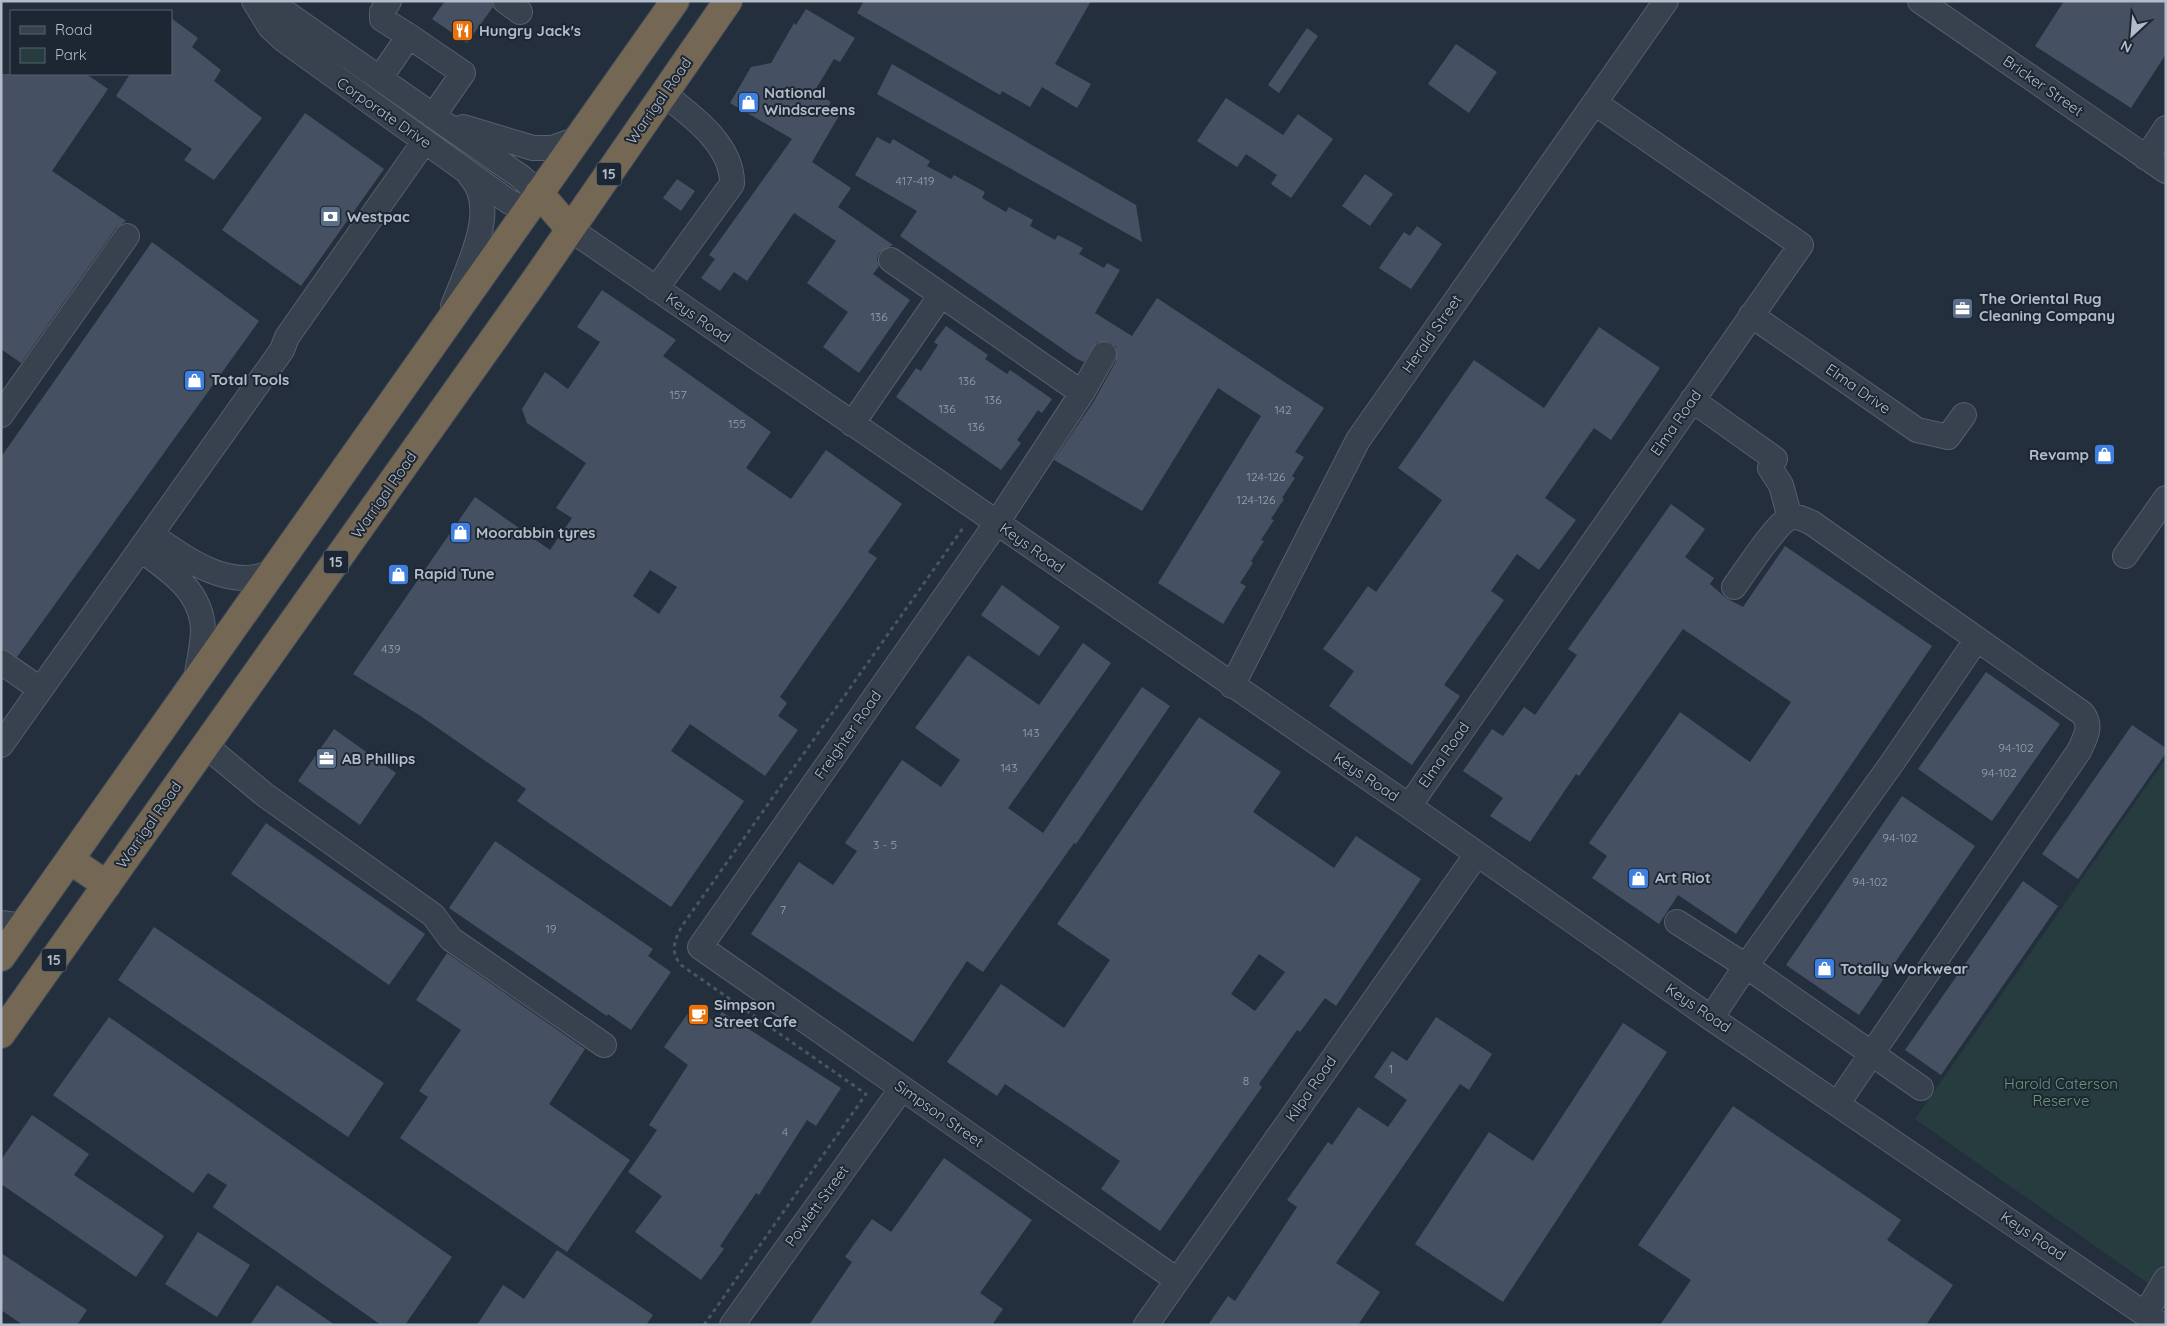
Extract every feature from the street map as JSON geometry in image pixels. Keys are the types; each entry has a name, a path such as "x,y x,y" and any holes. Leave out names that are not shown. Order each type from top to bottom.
{"highway":[{"path":"1,957 12,924 70,860 675,1"},
{"name":"Warrigal Road","path":"1,1034 570,229 728,1"},
{"path":"533,201 570,229"},
{"path":"70,860 107,885"}],"street":[{"name":"Corporate Drive","path":"254,1 265,20 279,36 359,96 508,201 533,201 521,177 268,1"},
{"path":"389,1 382,12 382,19 463,73 433,116 503,141 533,148 552,148 578,139"},
{"name":"Herald Street","path":"1232,686 1358,440 1666,1"},
{"name":"Bricker Street","path":"1920,1 2166,171"},
{"path":"359,96 409,36"},
{"path":"656,289 732,184 732,173 717,143 702,124 664,94"},
{"name":"Elma Road","path":"1409,806 1800,245 1595,103"},
{"path":"2146,158 2166,128"},
{"path":"1,745 147,543 282,350 287,337 424,142"},
{"path":"447,324 477,238 483,212 479,187 462,169"},
{"name":"Keys Road","path":"570,229 996,524 1409,806 1711,1018 2153,1319"},
{"path":"1,416 128,236"},
{"path":"891,260 1082,393"},
{"path":"852,424 941,295"},
{"name":"Elma Drive","path":"1751,314 1917,430 1948,437 1964,415"},
{"name":"Freighter Road","path":"700,947 996,524 1082,393 1104,354"},
{"path":"1692,400 1775,458 1770,468 1781,485 1790,518"},
{"path":"2125,556 2166,498"},
{"path":"1734,587 1778,528 1790,518 1800,518 1812,523 2082,713 2086,718 2088,730 2079,751 1838,1103"},
{"path":"147,543 194,564 223,574 247,578 274,571"},
{"path":"147,543 178,578 198,608 203,630 196,680"},
{"path":"1711,1018 1746,966 1890,766 1977,639"},
{"path":"1,662 40,689"},
{"path":"206,746 265,795 433,915 451,939 604,1045"},
{"name":"Kilpa Road","path":"1146,1325 1477,854"},
{"path":"1678,922 1746,966 1921,1088"},
{"name":"Simpson Street","path":"700,947 1177,1280"},
{"name":"Powlett Street","path":"732,1325 902,1088"},
{"path":"2153,1319 2166,1279"}],"path":[{"path":"704,1325 866,1094 682,965 674,953 675,939 962,528"}],"green space":[{"name":"Harold Caterson Reserve","path":"2166,758 2166,1296 1915,1119"}],"building":[{"name":"Hungry Jack's","path":"445,1 492,1 493,7 467,43 432,19"},
{"path":"864,1 1091,1 1055,64 1091,84 1077,108 1042,87 1030,107 1002,91 1000,95 857,13"},
{"path":"2064,1 2166,1 2166,54 2131,108 2035,46"},
{"path":"806,9 855,38 840,62 834,59 814,92 831,102 828,107 840,114 812,162 851,188 838,207 893,245 879,253 877,259 879,266 873,274 910,300 859,373 823,347 848,312 807,283 836,241 794,213 747,281 734,272 720,291 701,278 715,259 709,255 792,139 730,103 751,67 771,63 794,23 796,25"},
{"path":"172,19 198,38 192,47 221,70 214,81 262,118 214,180 184,160 192,149 116,96 129,75 172,75"},
{"path":"1307,28 1318,36 1279,93 1268,85"},
{"path":"1456,44 1497,72 1469,113 1428,84"},
{"path":"892,64 1136,205 1142,242 877,94"},
{"path":"1,74 87,75 108,89 52,171 126,221 116,228 21,363 1,349"},
{"path":"1226,98 1283,135 1298,114 1333,139 1291,198 1271,184 1277,175 1246,154 1237,167 1197,141"},
{"path":"305,113 384,169 301,286 222,230"},
{"path":"877,137 890,144 893,139 930,161 927,166 951,179 954,175 985,192 982,198 1006,212 1009,207 1033,220 1030,226 1055,240 1058,235 1083,248 1079,254 1104,268 1107,263 1120,270 1095,313 1132,336 1157,298 1324,408 1295,452 1304,457 1292,476 1295,478 1282,498 1284,499 1271,519 1274,520 1261,540 1264,541 1251,561 1253,563 1240,583 1246,586 1223,624 1158,583 1261,416 1218,388 1142,511 1054,460 1094,401 1116,361 1116,347 1110,342 1097,342 1084,362 1077,359 900,236 917,211 855,175"},
{"path":"1365,174 1393,194 1370,226 1342,206"},
{"path":"677,179 695,191 681,211 663,198"},
{"path":"1417,226 1442,244 1411,289 1379,268 1404,232 1410,236"},
{"path":"152,242 259,321 17,657 1,648 1,457"},
{"path":"602,290 676,340 663,356 771,432 746,468 791,499 826,450 902,504 868,552 877,558 780,697 787,703 778,716 798,730 765,776 690,724 671,751 744,801 671,907 517,801 526,789 419,715 353,674 475,497 550,550 572,518 556,508 586,463 527,423 522,409 545,372 568,389 600,342 577,327","holes":["650,570 677,587 659,614 633,596"]},
{"path":"946,326 988,355 985,359 1007,374 1010,370 1052,399 1042,413 1038,410 1017,440 1021,443 1001,470 896,397 916,368 921,371 938,345 934,342"},
{"path":"1599,327 1660,368 1611,440 1594,428 1545,498 1576,520 1539,570 1517,554 1491,591 1504,600 1444,685 1460,696 1412,765 1329,706 1354,671 1323,649 1368,586 1376,592 1442,500 1398,468 1474,360 1544,408"},
{"path":"1671,504 1705,529 1685,557 1714,578 1710,584 1726,598 1743,607 1785,546 1932,646 1736,934 1678,895 1659,924 1592,878 1607,856 1589,843 1680,712 1750,762 1791,702 1683,629 1579,776 1576,774 1530,842 1490,816 1503,798 1463,771 1492,729 1503,736 1524,707 1535,715 1577,655 1568,649"},
{"path":"1002,585 1060,627 1039,656 981,615"},
{"path":"1083,643 1111,663 1008,808 1043,833 1142,687 1170,706 1076,844 1074,843 983,972 967,961 913,1042 751,934 799,862 833,885 857,851 845,843 902,760 941,787 960,760 915,728 968,655 1039,705"},
{"path":"1986,672 2060,724 1992,821 1918,769"},
{"path":"1199,717 1281,772 1253,812 1334,868 1356,836 1421,879 1336,1006 1325,998 1300,1032 1297,1030 1259,1084 1262,1087 1160,1231 1101,1189 1120,1161 1005,1084 997,1096 947,1062 1001,984 1064,1028 1110,960 1057,924","holes":["1259,954 1285,972 1255,1011 1231,994"]},
{"path":"2132,725 2166,748 2166,753 2078,879 2042,854"},
{"path":"334,729 396,773 360,825 298,781"},
{"path":"1902,796 1975,846 1859,1015 1786,965"},
{"path":"266,823 425,934 389,985 231,874"},
{"path":"495,841 653,949 648,956 671,972 631,1030 608,1014 607,1016 449,908"},
{"path":"2023,881 2058,906 1941,1075 1905,1050"},
{"path":"154,927 384,1083 348,1137 118,980"},
{"path":"447,953 585,1049 549,1104 630,1160 567,1252 400,1138 428,1097 419,1091 461,1030 416,1000"},
{"path":"693,1006 715,1022 722,1012 841,1088 816,1126 807,1120 759,1195 756,1193 720,1246 724,1249 701,1280 635,1232 662,1196 628,1172 657,1130 649,1125 688,1065 664,1047"},
{"path":"109,1017 452,1257 405,1325 381,1325 213,1207 227,1185 208,1173 193,1193 53,1095"},
{"path":"1436,1017 1492,1054 1469,1090 1460,1084 1336,1263 1380,1292 1358,1325 1208,1325 1228,1296 1235,1301 1297,1207 1287,1200 1328,1142 1332,1145 1358,1107 1388,1127 1407,1100 1374,1077 1392,1051 1407,1061"},
{"path":"1623,1023 1667,1052 1503,1302 1415,1244 1489,1132 1533,1161"},
{"path":"1733,1106 1901,1220 1887,1240 1953,1285 1926,1325 1660,1325 1691,1280 1638,1245"},
{"path":"32,1115 89,1154 74,1175 164,1236 136,1277 1,1184 1,1160"},
{"path":"944,1158 1032,1220 980,1293 1003,1309 992,1325 809,1325 852,1262 845,1257 872,1219 891,1232"},
{"path":"198,1232 250,1265 217,1317 165,1284"},
{"path":"557,1250 653,1315 646,1325 477,1325 503,1285 524,1299"},
{"path":"1,1253 87,1310 77,1325 23,1325 1,1310"},
{"path":"277,1285 335,1325 250,1325"}],"place":[{"name":"Hungry Jack's","path":"463,31"},
{"name":"National Windscreens","path":"748,102"},
{"name":"Westpac","path":"331,217"},
{"name":"The Oriental Rug Cleaning Company","path":"1963,308"},
{"name":"Total Tools","path":"195,380"},
{"name":"Revamp","path":"2105,455"},
{"name":"Moorabbin tyres","path":"460,533"},
{"name":"Rapid Tune","path":"398,574"},
{"name":"AB Phillips","path":"326,759"},
{"name":"Art Riot","path":"1639,878"},
{"name":"Totally Workwear","path":"1824,969"},
{"name":"Simpson Street Cafe","path":"698,1014"}]}
